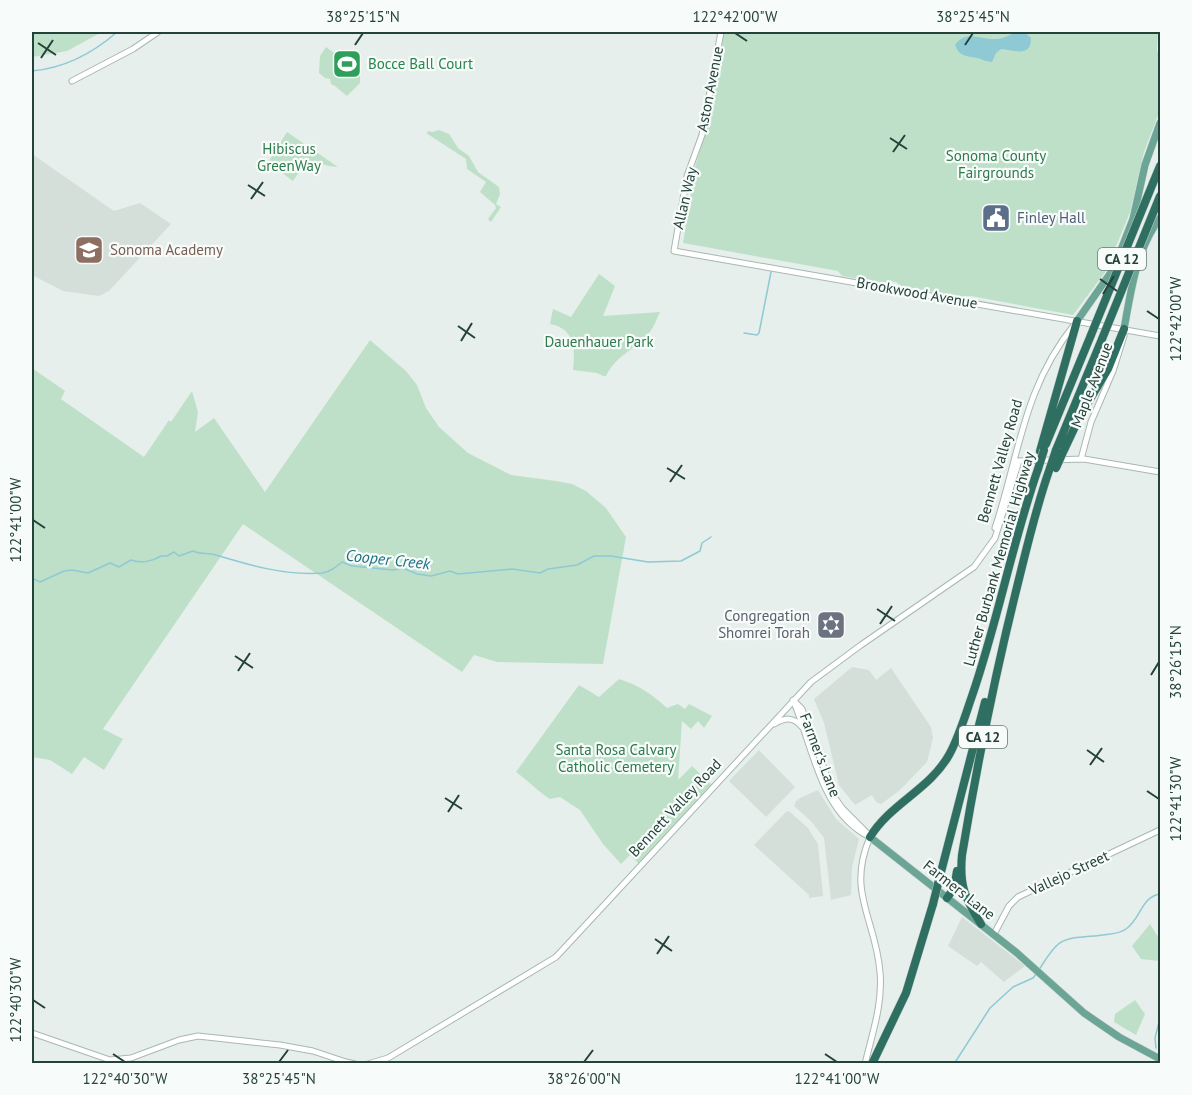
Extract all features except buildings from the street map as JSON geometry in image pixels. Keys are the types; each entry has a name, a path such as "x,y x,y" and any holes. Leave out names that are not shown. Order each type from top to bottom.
{"highway":[{"name":"Luther Burbank Memorial Highway","path":"870,837 885,819 937,771 952,749 986,653 1042,451 1161,166"},
{"name":"Luther Burbank Memorial Highway","path":"1008,620 1032,525 1102,339 1161,196"},
{"path":"1042,451 1077,321"},
{"path":"1060,450 1105,375 1124,329"},
{"path":"872,1064 906,993 933,904 1008,620"},
{"name":"CA 12","path":"981,924 962,890 960,873 984,730 1008,620"},
{"path":"947,898 954,886 962,855"}],"main road":[{"name":"Bennett Valley Road","path":"1077,321 1112,272 1133,219 1146,159 1161,123"},
{"path":"1140,185 1145,190 1161,196"},
{"name":"Maple Avenue","path":"1124,329 1135,272 1149,236 1161,218"},
{"name":"Farmers Lane","path":"870,837 994,934 1070,1002 1119,1037 1161,1059"}],"street":[{"path":"72,81 133,49 158,32"},
{"name":"Aston Avenue","path":"698,146 721,32"},
{"name":"Allan Way","path":"674,250 687,176 698,146"},
{"name":"Brookwood Avenue","path":"674,250 1161,336"},
{"name":"Bennett Valley Road","path":"368,1064 388,1058 556,957 793,700 828,668 964,576 977,564 988,549 1016,461 1027,413 1062,340 1077,321"},
{"name":"Maple Avenue","path":"1081,459 1091,422 1120,353 1124,329"},
{"path":"1016,461 1081,459 1161,472"},
{"name":"Farmer's Lane","path":"793,700 802,709 835,798 870,837"},
{"name":"Farmers Lane","path":"793,700 831,799 850,823 870,837"},
{"path":"770,726 784,718 798,722 805,730"},
{"name":"Vallejo Street","path":"994,934 1009,906 1018,897 1161,830"},
{"path":"865,1064 879,1005 881,985 877,949 861,900 860,889 861,864 870,837"},
{"path":"32,1034 110,1060 131,1058 179,1040 198,1036 291,1047 355,1064"}],"shaded area":[{"name":"Sonoma Academy","path":"32,154 114,211 140,203 171,224 109,291 99,296 63,291 32,276"},
{"path":"852,667 869,670 876,680 891,668 931,727 933,738 927,762 899,791 881,804 876,802 872,795 855,805 839,785 824,723 814,699"},
{"path":"759,750 795,787 766,817 729,781"},
{"path":"818,790 836,819 859,839 852,867 851,895 831,900 824,838 811,821 794,806 800,798"},
{"path":"787,811 808,828 818,844 823,896 809,898 809,895 754,845"},
{"path":"962,917 1025,966 1004,982 981,962 977,966 948,946"}],"green space":[{"path":"32,32 102,32 67,51 32,57"},
{"name":"Sonoma County Fairgrounds","path":"723,32 1158,32 1160,110 1144,152 1130,212 1106,271 1073,315 971,296 965,296 965,298 901,286 896,282 883,283 842,276 838,271 683,243 695,167 708,124"},
{"path":"326,47 354,67 356,74 360,75 360,83 347,96 331,84 330,79 319,73 320,56"},
{"path":"439,130 449,134 458,148 469,156 478,172 499,187 500,194 496,204 501,207 491,222 488,219 496,208 495,205 480,192 486,182 467,169 466,159 426,133"},
{"name":"Hibiscus GreenWay","path":"287,132 338,167 307,160 293,181 269,161"},
{"name":"Dauenhauer Park","path":"599,274 615,286 603,316 660,312 650,332 615,363 606,376 573,370 574,355 569,335 565,330 550,324 553,309 571,317"},
{"path":"370,340 406,371 417,385 426,408 439,427 468,453 511,475 572,484 586,491 606,508 626,537 603,664 497,662 474,655 462,672 243,524 103,729 123,739 104,770 84,757 72,774 50,760 32,757 32,368 65,391 61,399 144,457 192,391 198,412 195,432 214,418 265,492"},
{"name":"Santa Rosa Calvary Catholic Cemetery","path":"619,679 644,690 667,708 678,704 685,709 689,704 712,716 704,728 698,721 691,729 682,721 678,780 692,766 712,785 639,864 630,855 621,864 603,844 580,810 560,797 550,799 516,772 579,685 599,697"},
{"path":"1150,924 1160,940 1159,961 1141,959 1132,946"},
{"path":"1135,1000 1145,1014 1136,1035 1114,1022 1115,1014"}],"water":[{"path":"1024,32 1031,38 1028,48 1025,51 1001,49 996,53 992,62 963,55 955,45 964,37 996,39"}],"waterway":[{"path":"32,71 56,67 78,59 117,32"},
{"path":"744,333 757,335 759,333 771,272"},
{"name":"Cooper Creek","path":"32,578 40,582 64,571 88,573 110,563 119,567 131,560 147,561 174,552 179,556 193,551 295,573 325,572 342,562 352,566 393,570 403,568 417,574 431,576 450,571 458,574 512,569 540,573 548,569 577,565 594,556 611,556 648,562 681,561 700,551 702,543 711,537"},
{"path":"1039,970 1053,949 1065,940 1123,931 1131,925 1149,899 1160,894"},
{"path":"954,1064 990,1008 1013,987 1033,978 1036,974"},
{"path":"1156,1048 1155,1038 1160,1018"}],"place":[{"name":"Bocce Ball Court","path":"347,64"},
{"name":"Finley Hall","path":"996,218"},
{"name":"Sonoma Academy","path":"89,250"},
{"name":"Congregation Shomrei Torah","path":"831,625"}]}
